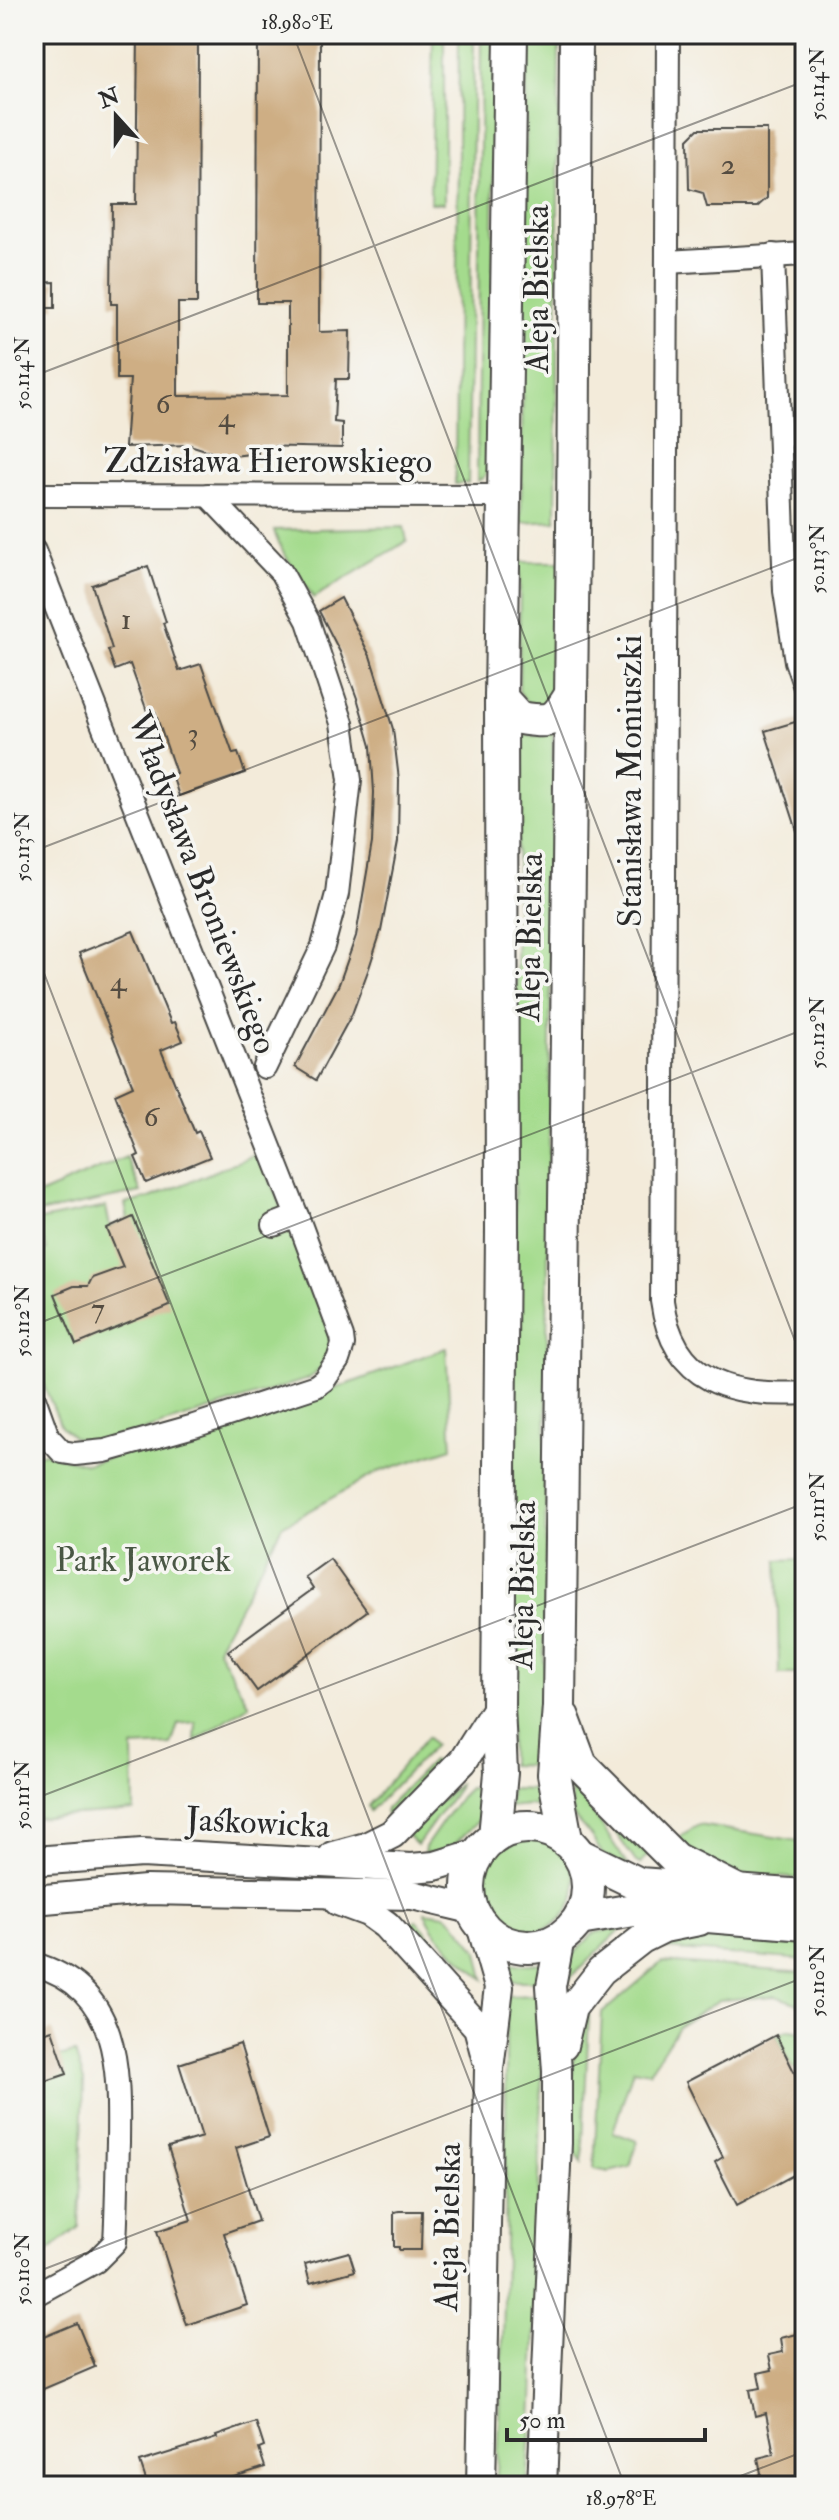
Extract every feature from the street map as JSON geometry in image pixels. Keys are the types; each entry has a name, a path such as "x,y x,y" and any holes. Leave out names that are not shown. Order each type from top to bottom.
{"main road":[{"name":"Aleja Bielska","path":"486,1844 501,1773 498,1706 502,1230 501,698 511,34"},
{"name":"Aleja Bielska","path":"573,1847 554,1774 559,1706 576,34"},
{"path":"501,698 519,718 544,721 558,716 570,696"},
{"path":"559,1706 581,1765 675,1859 732,1904"},
{"path":"805,1896 732,1904 634,1910 570,1928 544,1945 527,1947 502,1941 476,1917 467,1890 469,1871 486,1844 512,1828 531,1826 550,1830 573,1847 639,1884 732,1904 805,1924"},
{"path":"570,1928 586,1904 588,1887 586,1870 573,1847"}],"street":[{"name":"Stanisława Moniuszki","path":"668,34 662,1301 665,1323 674,1343 701,1375 724,1387 799,1394"},
{"path":"667,262 805,254"},
{"path":"773,255 785,591 796,661 805,687"},
{"name":"Zdzisława Hierowskiego","path":"34,495 503,496"},
{"name":"Władysława Broniewskiego","path":"208,495 281,572 308,621 342,723 350,780 337,894 323,946 265,1067"},
{"name":"Władysława Broniewskiego","path":"34,551 297,1216 343,1345 338,1360 324,1380 292,1394 105,1451 62,1452 48,1437 34,1398"},
{"path":"274,1225 297,1216"},
{"path":"309,1862 366,1847 392,1834 463,1761 498,1706"},
{"name":"Jaśkowicka","path":"34,1861 142,1853 411,1868 435,1866 486,1844"},
{"name":"Jaśkowicka","path":"34,1900 146,1890 412,1895 476,1917"},
{"path":"314,1893 368,1912 386,1925 478,2027 489,2069"},
{"path":"557,2071 572,2008 601,1971 642,1939 732,1904"},
{"name":"Aleja Bielska","path":"476,1917 499,1987 489,2069 481,2486"},
{"path":"542,2486 553,2260 557,2071 551,1986 570,1928"},
{"path":"34,1964 62,1975 94,2002 111,2039 118,2093 115,2242 96,2261 34,2295"}],"green space":[{"path":"433,34 444,34 444,203 430,203"},
{"path":"459,34 474,34 468,483 455,484"},
{"path":"481,34 495,34 491,467 477,481"},
{"path":"527,34 559,34 556,521 521,523"},
{"path":"404,527 407,541 313,598 281,548 274,530"},
{"path":"520,562 560,562 558,690 542,704 528,704 519,691"},
{"path":"553,732 543,1766 510,1765 518,733 537,736"},
{"path":"259,1153 331,1324 331,1348 325,1362 308,1379 108,1442 88,1443 73,1437 61,1426 34,1360 34,1255 47,1250 36,1221 106,1207 110,1227 128,1219 125,1204 150,1198"},
{"path":"126,1157 141,1192 34,1214 34,1197"},
{"name":"Park Jaworek","path":"446,1348 452,1448 378,1472 282,1526 217,1648 249,1705 195,1741 196,1722 178,1724 171,1745 133,1747 134,1811 34,1818 34,1455 46,1453 87,1464 313,1397"},
{"path":"805,1559 805,1674 779,1674 777,1560"},
{"path":"427,1737 435,1745 370,1811 368,1806"},
{"path":"432,1761 438,1761 445,1769 393,1820 385,1813 386,1808"},
{"path":"459,1784 458,1788 417,1845 405,1833"},
{"path":"583,1786 651,1851 640,1864 636,1862"},
{"path":"469,1788 492,1789 483,1816 447,1852 424,1853 425,1847"},
{"path":"510,1789 543,1790 548,1808 529,1805 509,1807"},
{"path":"571,1790 582,1796 629,1867 603,1855 573,1816"},
{"path":"699,1825 805,1842 805,1879 722,1873 675,1844 683,1834"},
{"path":"528,1838 546,1841 561,1852 572,1867 575,1885 572,1903 561,1918 546,1929 528,1932 510,1929 495,1918 484,1903 481,1885 484,1867 495,1852 510,1841"},
{"path":"425,1912 446,1915 456,1923 478,1951 484,1979 443,1940"},
{"path":"416,1920 457,1967 459,1979 456,1985 404,1928"},
{"path":"623,1927 565,1981 567,1961 594,1933"},
{"path":"671,1933 805,1943 805,1960 664,1949 656,1945"},
{"path":"506,1962 517,1965 545,1963 544,1981 506,1981"},
{"path":"662,1962 805,1973 805,2006 775,1996 719,2000 678,2027 649,2072 633,2069 613,2132 637,2141 630,2167 609,2172 594,2169 602,2013"},
{"path":"544,1995 533,2403 527,2486 496,2486 504,2302 506,1996"},
{"path":"587,2009 582,2162 571,2146 574,2021"},
{"path":"788,2030 805,2032 805,2073 792,2067 776,2035"},
{"path":"75,2053 84,2081 79,2227 34,2263 34,2063"}],"building":[{"path":"138,34 198,34 197,303 178,303 178,396 288,395 288,303 257,303 258,34 320,34 319,332 350,331 349,379 336,379 334,422 342,423 342,448 258,446 258,453 224,456 190,445 125,447 130,379 117,379 117,304 111,304 112,204 136,204"},
{"path":"698,129 767,129 767,198 757,207 707,207 703,193 689,189 688,139"},
{"path":"55,282 55,308 34,308 34,283"},
{"path":"148,566 179,671 201,664 233,754 238,753 245,773 179,796 172,775 176,773 155,712 148,714 130,664 115,670 108,650 112,649 92,585"},
{"path":"341,598 370,656 393,729 399,780 398,842 381,931 369,968 352,1014 316,1080 295,1067 339,984 356,936 372,843 374,792 371,746 340,652 319,611"},
{"path":"805,719 805,840 800,840 765,731"},
{"path":"133,931 171,1023 175,1022 183,1041 161,1050 195,1133 199,1131 210,1157 146,1183 135,1157 139,1155 115,1094 133,1086 79,953"},
{"path":"133,1217 170,1306 76,1345 55,1294 74,1286 88,1286 92,1278 123,1267 107,1229"},
{"path":"330,1559 367,1611 257,1691 228,1651 313,1589 305,1577"},
{"path":"52,2030 67,2074 34,2085 34,2036"},
{"path":"776,2035 805,2094 805,2169 737,2205 715,2162 723,2157 686,2082"},
{"path":"240,2044 269,2137 236,2148 258,2221 224,2233 247,2305 187,2325 157,2231 191,2220 168,2147 202,2137 179,2064"},
{"path":"422,2211 421,2250 399,2250 399,2247 394,2247 394,2212"},
{"path":"349,2252 355,2271 310,2283 305,2264"},
{"path":"77,2323 95,2367 34,2393 34,2341"},
{"path":"805,2332 805,2486 752,2486 761,2473 758,2458 774,2454 766,2413 755,2416 750,2390 761,2388 758,2373 772,2370 769,2355 783,2352 781,2338"},
{"path":"256,2422 264,2447 259,2449 265,2467 206,2486 148,2486 140,2462 217,2438"}]}
